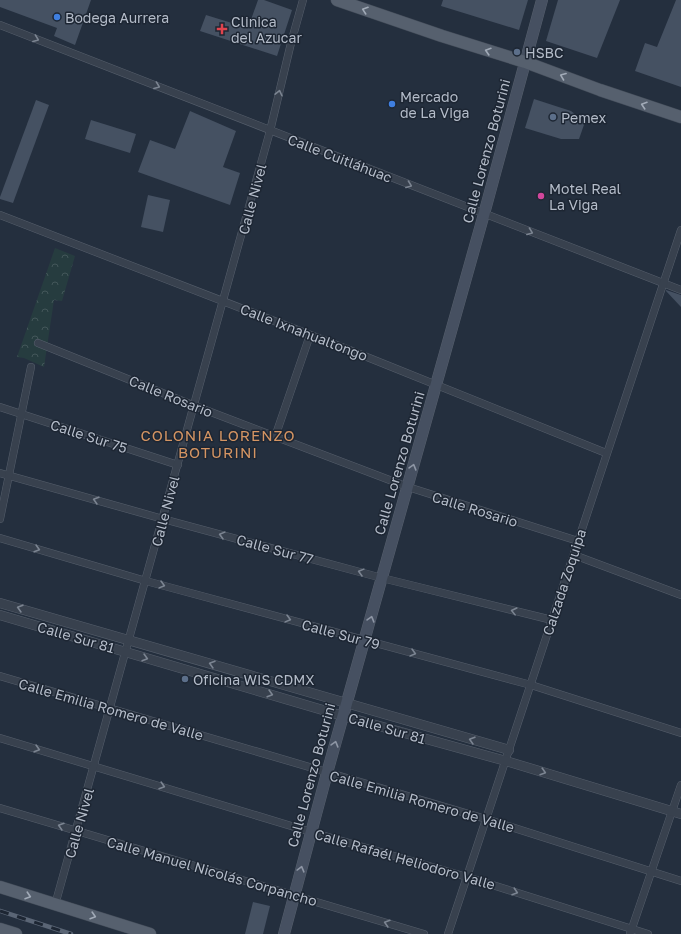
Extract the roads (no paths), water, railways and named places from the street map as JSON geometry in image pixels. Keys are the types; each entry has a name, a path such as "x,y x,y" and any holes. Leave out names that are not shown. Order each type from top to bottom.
{"main road":[{"path":"336,0 525,62 600,90 681,117"},
{"name":"Calle Lorenzo Boturini","path":"284,934 327,773 437,385 542,0"},
{"path":"0,887 150,934"},
{"path":"0,929 16,934"}],"street":[{"name":"Calle Nivel","path":"56,905 195,406 270,131 303,0"},
{"name":"Calle Cuitláhuac","path":"0,25 681,290"},
{"name":"Calle Ixnahualtongo","path":"0,215 68,240 310,335 606,453"},
{"name":"Calzada Zoquipa","path":"448,934 681,230"},
{"path":"274,437 310,335"},
{"name":"Calle Rosario","path":"38,343 274,437 408,487 578,541"},
{"path":"0,519 31,366"},
{"name":"Calle Sur 75","path":"0,407 178,465"},
{"name":"Calle Sur 77","path":"0,473 382,578 552,620"},
{"name":"Calle Sur 79","path":"0,538 146,581 531,685 681,733"},
{"path":"574,554 681,595"},
{"name":"Calle Sur 81","path":"0,602 509,750"},
{"name":"Calle Sur 81","path":"0,615 343,716 506,761 677,813"},
{"name":"Calle Emilia Romero de Valle","path":"0,676 486,819 681,881"},
{"name":"Calle Rafaél Heliodoro Valle","path":"0,738 311,832 467,877 631,931 648,934"},
{"path":"631,931 652,872 677,813 681,785"},
{"name":"Calle Manuel Nicolás Corpancho","path":"0,808 424,934"}],"railway":[{"path":"0,911 71,934"}],"place":[{"name":"Bodega Aurrera","path":"57,17"},
{"name":"Clinica del Azucar","path":"222,29"},
{"name":"HSBC","path":"517,52"},
{"name":"Mercado de La Viga","path":"392,104"},
{"name":"Pemex","path":"553,117"},
{"name":"Motel Real La Viga","path":"541,196"},
{"name":"Oficina WIS CDMX","path":"185,679"}],"district":[{"name":"COLONIA LORENZO BOTURINI","path":"218,444"}]}
